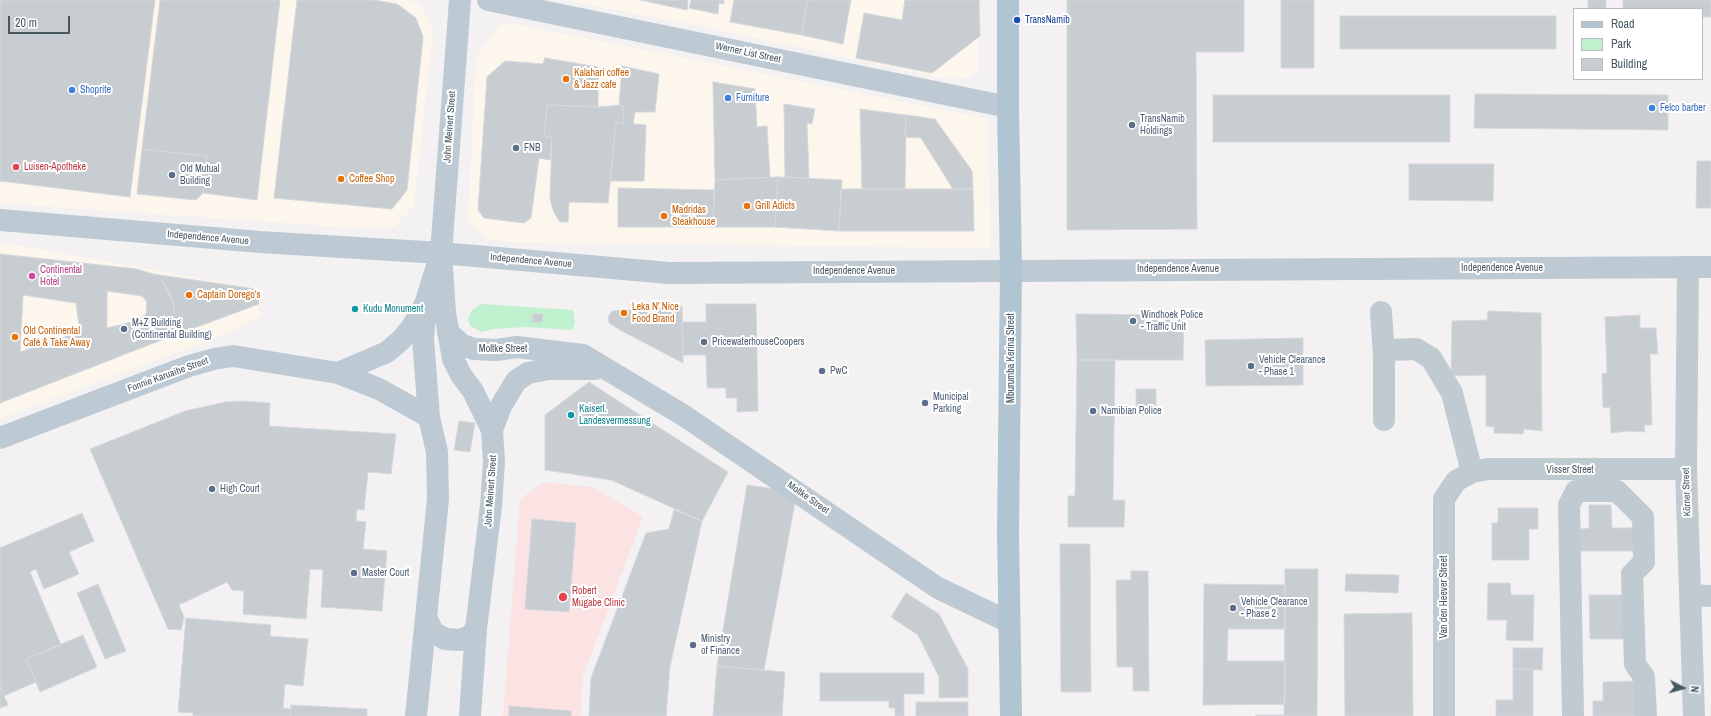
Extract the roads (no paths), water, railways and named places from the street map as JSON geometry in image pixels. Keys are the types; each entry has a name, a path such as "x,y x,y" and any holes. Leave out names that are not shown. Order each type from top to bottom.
{"main road":[{"name":"Mburumba Kerina Street","path":"1008,0 1011,270 1009,622 1011,716"}],"street":[{"name":"John Meinert Street","path":"460,0 441,253 452,359 460,375 473,391 492,430 494,462 491,506 476,629 470,716"},
{"name":"Werner List Street","path":"488,0 1008,107"},
{"name":"Independence Avenue","path":"0,220 260,242 441,253 669,273 1711,267"},
{"name":"John Meinert Street","path":"416,716 438,500 437,452 429,417 423,339 426,301 441,253"},
{"name":"Körner Street","path":"1688,267 1686,469 1701,595 1694,716"},
{"path":"338,373 387,352 401,340 412,327 426,301"},
{"path":"1381,312 1384,356 1384,420"},
{"name":"Moltke Street","path":"448,332 462,345 474,349 496,350 517,347 583,355 690,419 938,588 1009,622"},
{"path":"1384,356 1390,350 1416,348 1432,358 1452,393 1464,477"},
{"name":"Fonnie Karuaihe Street","path":"0,438 188,366 214,358 233,356 257,358 338,373 379,389 429,417"},
{"name":"Moltke Street","path":"492,430 502,406 516,381 528,373 549,369 608,370"},
{"name":"Visser Street","path":"1464,477 1488,469 1686,469"},
{"name":"Van den Heever Street","path":"1444,716 1444,499 1464,477"},
{"path":"1573,716 1569,505 1576,491 1617,491 1644,517 1644,562 1632,574 1635,664 1644,677 1646,716"},
{"path":"426,617 433,632 444,639 460,640 470,636 476,629"}],"place":[{"name":"TransNamib","path":"1017,20"},
{"name":"Kalahari coffee & Jazz cafe","path":"566,79"},
{"name":"Shoprite","path":"72,90"},
{"name":"Furniture","path":"728,98"},
{"name":"Felco barber","path":"1652,108"},
{"name":"TransNamib Holdings","path":"1132,125"},
{"name":"FNB","path":"516,148"},
{"name":"Luisen-Apotheke","path":"16,167"},
{"name":"Old Mutual Building","path":"172,175"},
{"name":"Coffee Shop","path":"341,179"},
{"name":"Grill Adicts","path":"747,206"},
{"name":"Madridas Steakhouse","path":"664,216"},
{"name":"Continental Hotel","path":"32,276"},
{"name":"Captain Dorego's","path":"189,295"},
{"name":"Kudu Monument","path":"355,309"},
{"name":"Leka N' Nice Food Brand","path":"624,313"},
{"name":"Windhoek Police - Traffic Unit","path":"1133,321"},
{"name":"M+Z Building (Continental Building)","path":"124,329"},
{"name":"Old Continental Café & Take Away","path":"15,337"},
{"name":"PricewaterhouseCoopers","path":"704,342"},
{"name":"Vehicle Clearance - Phase 1","path":"1251,366"},
{"name":"PwC","path":"822,371"},
{"name":"Municipal Parking","path":"925,403"},
{"name":"Namibian Police","path":"1093,411"},
{"name":"Kaiserl. Landesvermessung","path":"571,415"},
{"name":"High Court","path":"212,489"},
{"name":"Master Court","path":"354,573"},
{"name":"Robert Mugabe Clinic","path":"563,597"},
{"name":"Vehicle Clearance - Phase 2","path":"1233,608"},
{"name":"Ministry of Finance","path":"693,645"}]}
